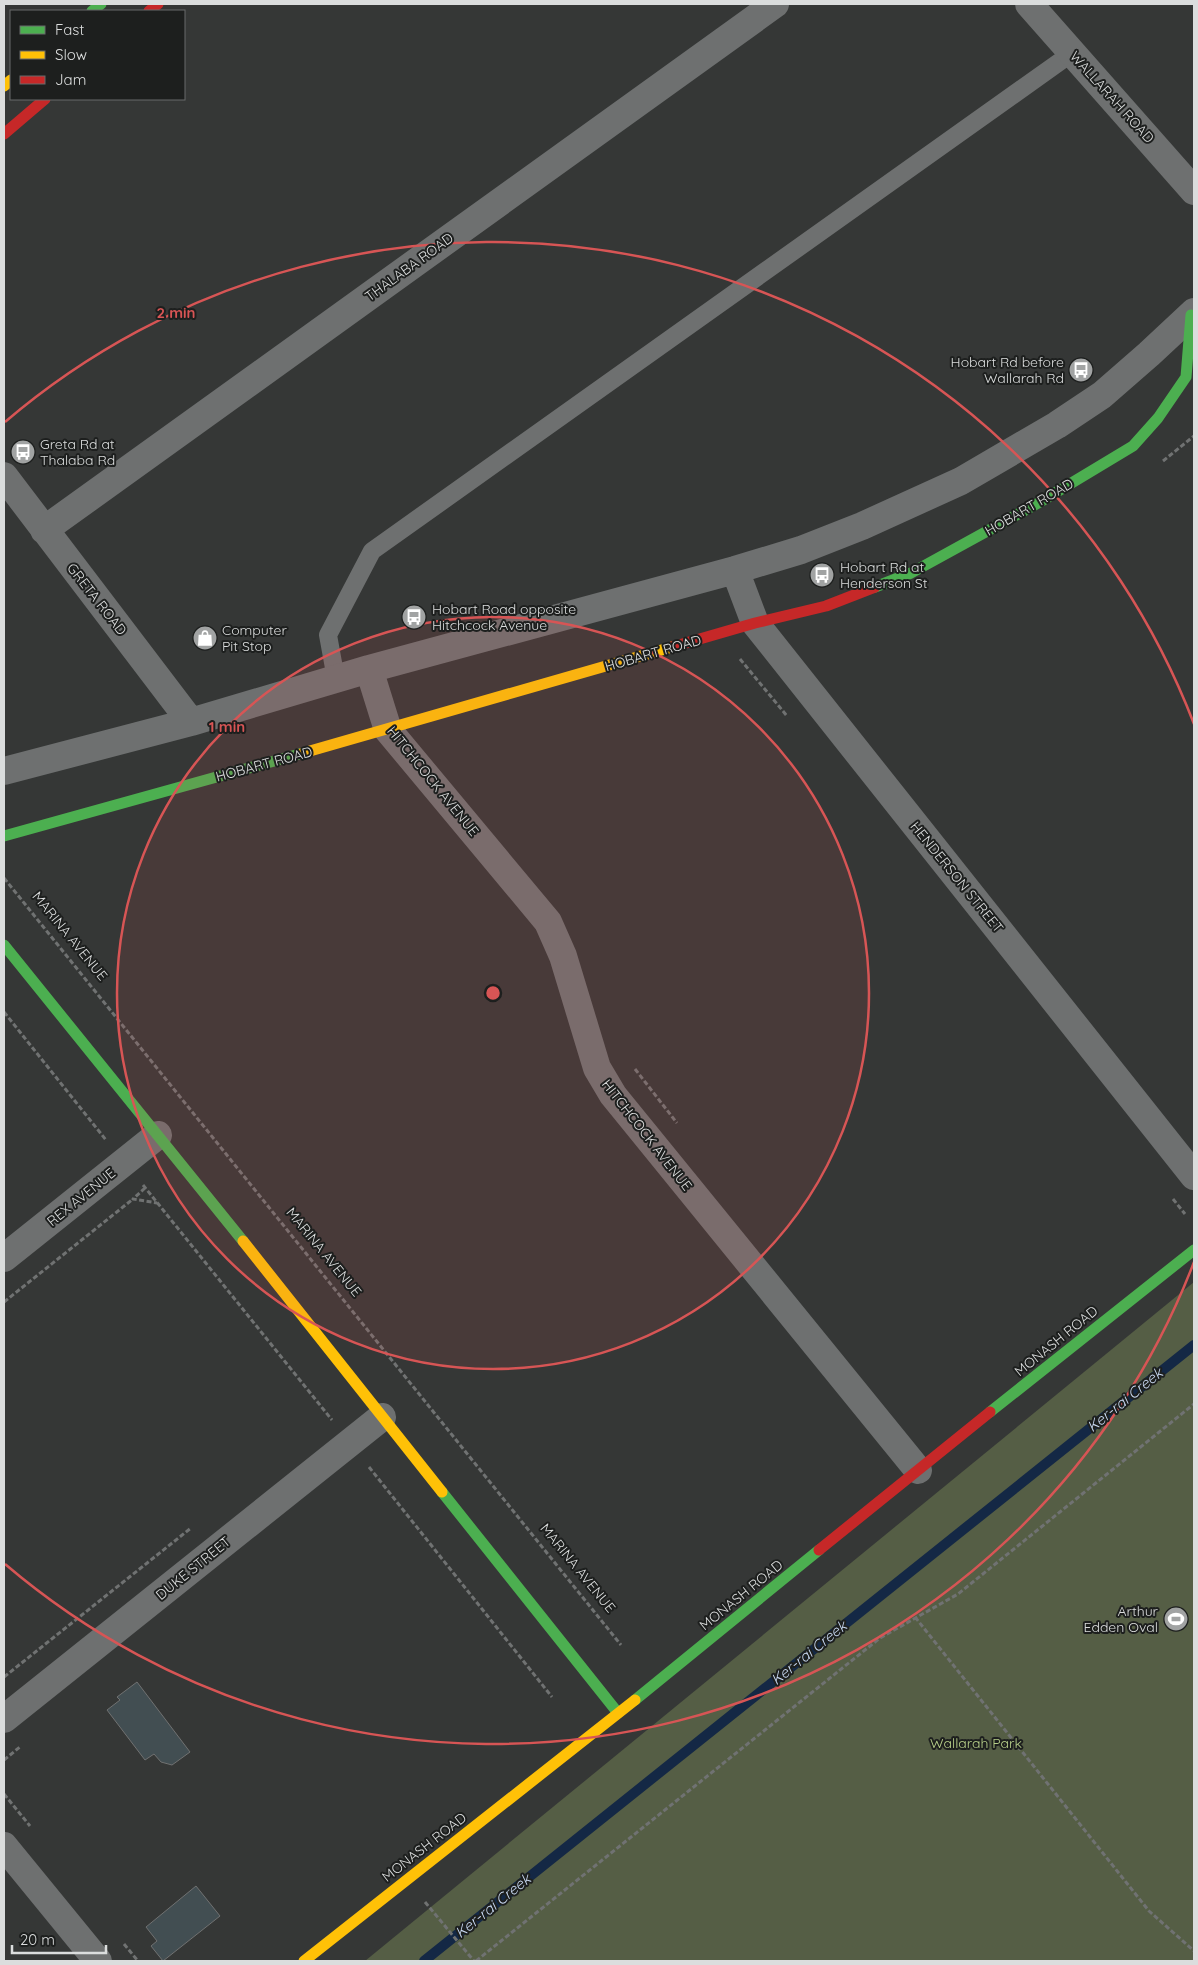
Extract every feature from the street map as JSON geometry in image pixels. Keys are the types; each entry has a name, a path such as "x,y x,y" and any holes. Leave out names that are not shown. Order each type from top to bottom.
{"street":[{"name":"THALABA ROAD","path":"44,530 775,4"},
{"name":"WALLARAH ROAD","path":"1029,4 1194,191"},
{"path":"4,134 44,100"},
{"name":"HOBART ROAD","path":"4,771 192,722 369,669 735,570 801,550 862,526 978,471 1057,425 1102,394 1149,354 1192,313"},
{"name":"HOBART ROAD","path":"4,836 388,730 755,623 826,606 911,573 1040,502 1133,446 1158,418 1186,377 1192,313"},
{"name":"GRETA ROAD","path":"8,489 44,530 192,722"},
{"name":"HENDERSON STREET","path":"735,570 755,623 1194,1176"},
{"name":"HITCHCOCK AVENUE","path":"369,669 388,730 548,922 563,956 597,1068 614,1095 918,1470"},
{"path":"4,945 158,1135 618,1714"},
{"name":"REX AVENUE","path":"4,1258 158,1135"},
{"name":"MONASH ROAD","path":"304,1961 618,1714 918,1470 1194,1250"},
{"name":"DUKE STREET","path":"4,1719 382,1417"},
{"path":"4,1846 98,1961"}],"lane":[{"path":"336,679 328,635 372,551 1072,53"}],"path":[{"name":"MARINA AVENUE","path":"4,878 621,1645"},
{"path":"4,1012 111,1145"},
{"path":"632,1065 678,1124"},
{"path":"141,1183 335,1424"},
{"path":"4,1302 145,1188"},
{"path":"133,1199 157,1204"},
{"path":"441,1921 475,1961 880,1638 958,1594 1194,1404"},
{"path":"368,1466 552,1696"},
{"path":"915,1617 1150,1911 1194,1951"}],"green space":[{"name":"Wallarah Park","path":"1194,1282 1194,1961 365,1961"}],"building":[{"path":"137,1682 190,1752 172,1765 161,1762 154,1754 145,1760 107,1710 120,1700 117,1697"},
{"path":"196,1886 220,1916 163,1961 151,1946 157,1941 146,1927"}],"waterway":[{"name":"Ker-rai Creek","path":"424,1961 1194,1345"}],"traffic: fast":[{"path":"93,10 101,4"},
{"path":"875,587 911,573 1040,502 1133,446 1158,418 1186,377 1191,315"},
{"path":"4,836 303,753"},
{"path":"4,945 243,1241"},
{"path":"990,1412 1194,1250"},
{"path":"442,1492 618,1713"},
{"path":"635,1700 819,1550"}],"traffic: slow":[{"path":"4,86 10,81"},
{"path":"303,753 672,647"},
{"path":"243,1241 442,1492"},
{"path":"304,1961 635,1700"}],"traffic: jam":[{"path":"150,10 158,4"},
{"path":"4,134 44,100"},
{"path":"672,647 755,623 826,606 875,587"},
{"path":"819,1550 990,1412"}],"place":[{"name":"Hobart Rd before Wallarah Rd","path":"1081,370"},
{"name":"Greta Rd at Thalaba Rd","path":"23,452"},
{"name":"Hobart Rd at Henderson St","path":"822,575"},
{"name":"Hobart Road opposite Hitchcock Avenue","path":"414,617"},
{"name":"Computer Pit Stop","path":"205,638"},
{"name":"Arthur Edden Oval","path":"1176,1619"}]}
